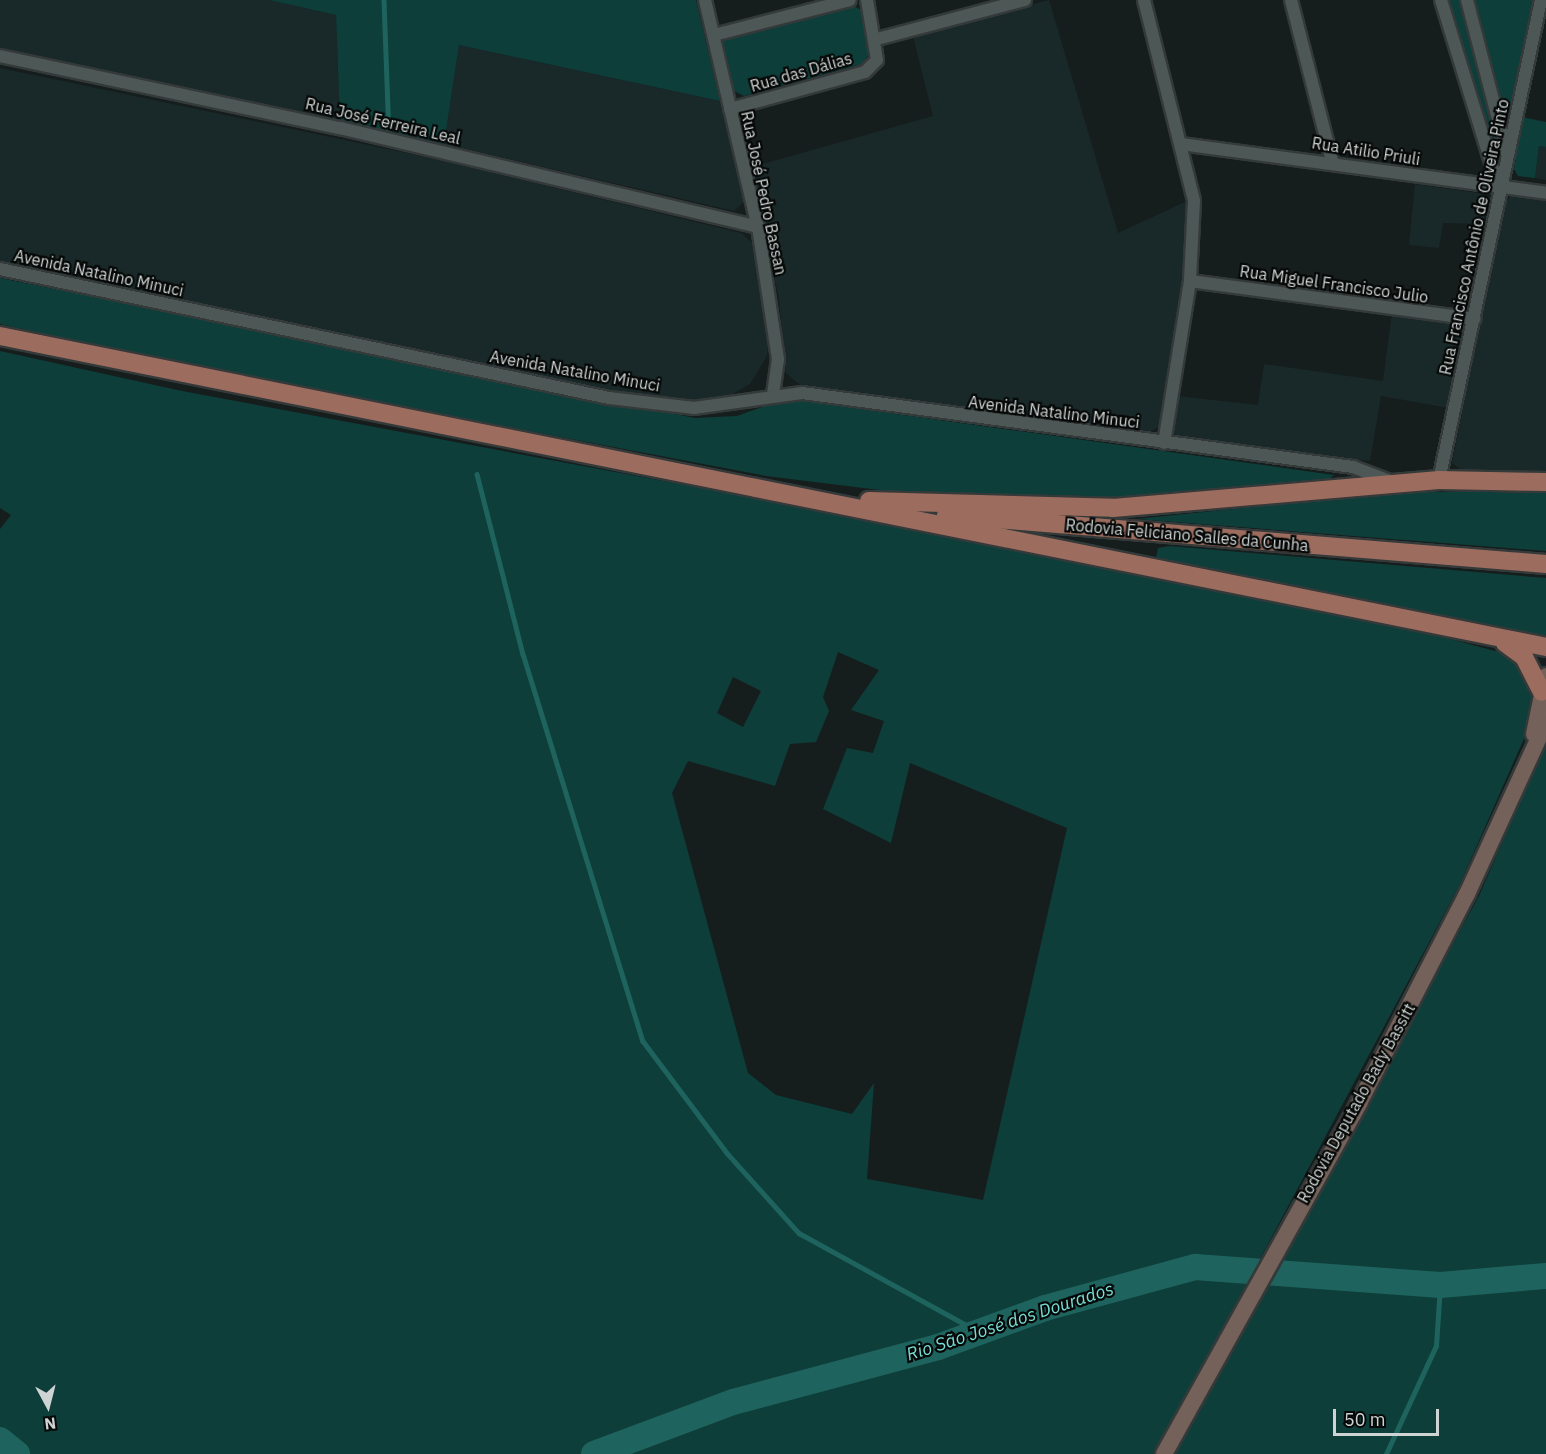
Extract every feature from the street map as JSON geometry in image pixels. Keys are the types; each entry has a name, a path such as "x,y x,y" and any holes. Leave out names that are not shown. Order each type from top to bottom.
{"main road":[{"path":"0,336 1319,597 1504,642 1546,647"},
{"path":"828,500 1113,508 1439,480 1546,483"},
{"name":"Rodovia Feliciano Salles da Cunha","path":"828,500 962,517 1538,564"},
{"path":"1504,642 1524,657 1544,684"},
{"name":"Rodovia Deputado Bady Bassitt","path":"1532,744 1544,684"},
{"name":"Rodovia Deputado Bady Bassitt","path":"1164,1454 1272,1255 1359,1103 1461,905 1532,744 1546,722"}],"street":[{"name":"Rua José Pedro Bassan","path":"705,0 758,227 778,359 773,395"},
{"path":"714,34 850,0"},
{"path":"867,0 877,39 1025,0"},
{"path":"1144,0 1194,201 1190,281 1164,443"},
{"path":"1291,0 1332,161"},
{"path":"1442,0 1499,189"},
{"path":"1467,0 1508,158"},
{"name":"Rua Francisco Antônio de Oliveira Pinto","path":"1439,480 1541,0"},
{"name":"Rua das Dálias","path":"730,109 865,72 877,60 877,39"},
{"name":"Rua José Ferreira Leal","path":"0,56 340,128 758,227"},
{"name":"Rua Atilio Priuli","path":"1181,144 1332,161 1499,189 1546,193"},
{"name":"Avenida Natalino Minuci","path":"0,269 609,398 694,408 740,405 773,395 802,393 1353,467 1396,484"},
{"name":"Rua Miguel Francisco Julio","path":"1190,281 1474,319"}],"shaded area":[{"path":"0,0 269,0 336,15 340,122 0,49"},
{"path":"269,0 696,0 720,101 459,45 444,144 340,122 336,15"},
{"path":"1049,0 1118,233 1187,201 1183,279 1160,426 1147,434 805,389 786,373 779,299 752,167 933,116 913,36"},
{"path":"1449,0 1462,0 1503,162 1493,158"},
{"path":"1475,0 1537,0 1508,121 1503,114"},
{"path":"851,4 861,10 869,54 862,64 744,96 734,91 721,45 724,37"},
{"path":"459,45 720,101 744,201 734,211 444,144"},
{"path":"0,68 440,160 741,233 752,243 769,337 767,356 750,384 731,395 694,400 612,393 0,261"},
{"path":"1522,117 1546,122 1546,147 1539,146 1535,178 1518,176 1514,169"},
{"path":"1539,146 1546,147 1546,180 1535,178"},
{"path":"1415,184 1484,194 1484,224 1443,223 1439,248 1409,245"},
{"path":"1512,196 1546,200 1546,476 1464,472 1452,463 1503,202"},
{"path":"0,278 695,418 737,416 779,401 804,401 1334,475 1324,483 1113,503 896,492 766,476 187,366 0,324"},
{"path":"1392,313 1460,322 1465,333 1449,408 1381,396 1370,461 1178,439 1172,430 1177,396 1258,405 1264,364 1383,381"},
{"path":"0,351 182,391 1316,603 1510,655 1526,671 1534,695 1526,734 1459,886 1156,1454 0,1454 0,529 11,515 0,508","holes":["838,652 879,670 851,710 884,721 873,753 847,748 823,809 891,843 910,763 1067,828 983,1200 867,1179 874,1083 852,1114 776,1095 748,1073 672,793 688,761 775,786 790,744 816,742 829,711 823,697","733,677 761,691 743,727 717,713"]},
{"path":"1397,492 1546,492 1546,551 1136,519"},
{"path":"1170,546 1546,578 1546,640 1156,558 1158,548"},
{"path":"1546,742 1546,1454 1175,1454 1479,896"}],"waterway":[{"path":"384,0 389,138"},
{"path":"477,474 523,654 643,1041 727,1153 799,1233 979,1332"},
{"name":"Rio São José dos Dourados","path":"594,1454 733,1402 938,1347 1045,1308 1195,1267 1440,1285 1546,1276"},
{"path":"1386,1454 1436,1346 1440,1285"},
{"name":"Rio São José dos Dourados","path":"0,1440 17,1454"}]}
